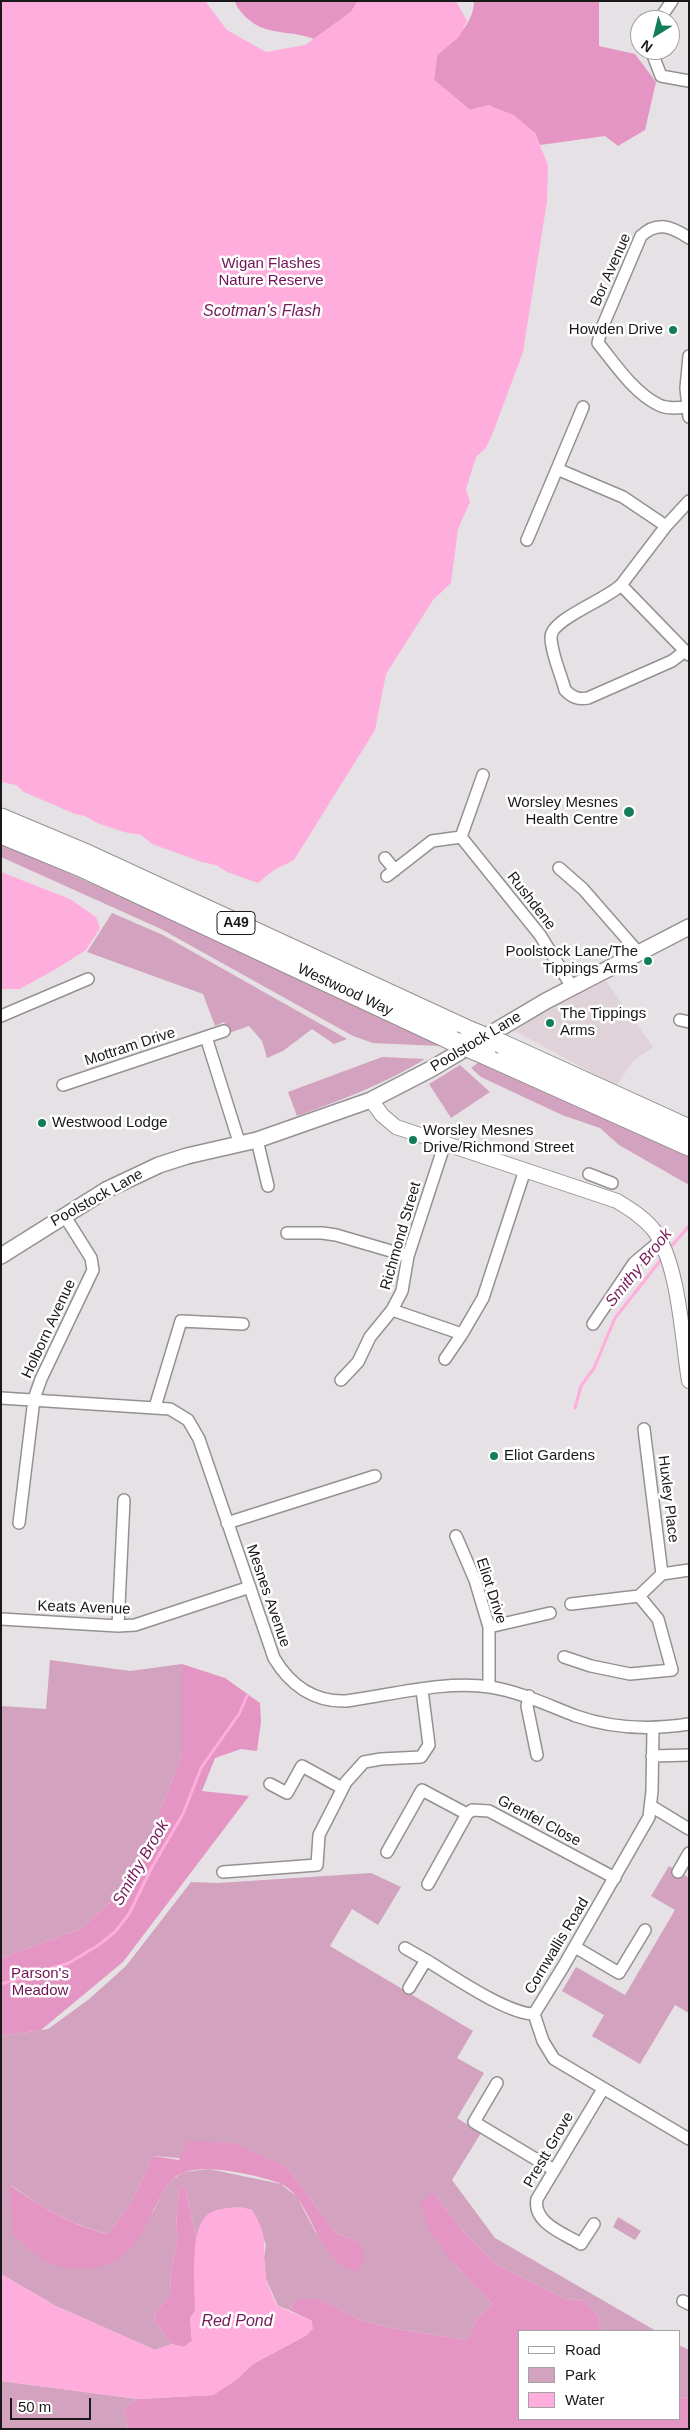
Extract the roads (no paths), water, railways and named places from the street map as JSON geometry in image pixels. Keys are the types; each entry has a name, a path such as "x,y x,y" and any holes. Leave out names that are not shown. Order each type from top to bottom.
{"highway":[{"name":"Westwood Way","path":"1,818 98,860 689,1129"},
{"name":"Westwood Way","path":"1,834 80,867 453,1040 689,1146"}],"main road":[{"name":"Poolstock Lane","path":"1,1256 64,1215 129,1178 159,1165 188,1156 257,1140 371,1100 431,1069 490,1032 572,987 689,927"}],"street":[{"path":"655,60 661,76 689,81"},
{"name":"Bor Avenue","path":"688,412 660,406 643,394 598,343 601,330 641,236 651,227 662,226 680,232 689,238"},
{"path":"688,412 689,356"},
{"path":"527,540 583,407"},
{"path":"557,469 622,497 666,526"},
{"path":"621,585 687,653 588,698 578,699 565,690 551,642 552,630 560,620 598,602 621,585 666,526 689,501"},
{"path":"385,858 391,873 432,841 462,837 483,774"},
{"name":"Rushdene","path":"462,837 540,935 572,987"},
{"path":"559,868 583,889 638,952"},
{"path":"1,1016 88,979"},
{"name":"Mottram Drive","path":"63,1085 224,1031"},
{"path":"206,1037 240,1145"},
{"path":"371,1100 382,1115 396,1127 591,1192 616,1201 636,1213 654,1230 664,1249 683,1303 689,1381"},
{"path":"257,1140 268,1186"},
{"name":"Richmond Street","path":"341,1380 354,1368 370,1337 392,1310 405,1281 408,1256 445,1143"},
{"path":"445,1359 483,1298 525,1170"},
{"path":"591,1192 593,1176 612,1183"},
{"name":"Holborn Avenue","path":"19,1523 34,1399 40,1379 93,1270 91,1258 64,1215"},
{"path":"287,1233 306,1238 336,1235 408,1256"},
{"path":"593,1324 634,1263 664,1249"},
{"path":"392,1310 462,1334"},
{"path":"155,1407 181,1321 243,1324"},
{"name":"Mesnes Avenue","path":"1,1398 155,1407 170,1409 180,1414 194,1429 274,1658 289,1679 307,1693 330,1701 346,1701 448,1686 489,1686 529,1696 589,1720 653,1729 689,1724"},
{"name":"Huxley Place","path":"644,1428 662,1574"},
{"path":"227,1523 375,1476"},
{"path":"118,1626 124,1500"},
{"name":"Eliot Drive","path":"456,1536 475,1580 489,1627 489,1686"},
{"path":"571,1604 638,1596 662,1574 689,1570"},
{"name":"Keats Avenue","path":"1,1619 118,1626 148,1622 250,1587"},
{"path":"564,1657 591,1666 630,1674 672,1670 658,1619 638,1596"},
{"path":"489,1627 550,1613"},
{"path":"223,1872 317,1865 319,1835 342,1788 364,1762 381,1759 421,1757 429,1745 422,1690"},
{"path":"529,1696 527,1706 537,1755"},
{"name":"Cornwallis Road","path":"653,1729 651,1806 644,1826 575,1947 534,2014 543,2041 554,2059 688,2137"},
{"path":"652,1756 689,1755"},
{"path":"270,1784 287,1793 302,1766 342,1788"},
{"path":"387,1852 422,1790 467,1814 428,1884"},
{"path":"651,1806 689,1829"},
{"name":"Grenfel Close","path":"467,1814 472,1810 489,1811 615,1878"},
{"path":"678,1872 689,1853"},
{"path":"575,1947 619,1973 645,1930"},
{"path":"405,1948 508,2008 526,2014 534,2014"},
{"path":"409,1988 426,1960"},
{"path":"497,2083 474,2122 554,2170"},
{"name":"Prestt Grove","path":"594,2224 582,2244 539,2216 536,2209 537,2200 603,2089"}],"water":[{"name":"Scotman's Flash","path":"1,1 205,1 227,30 266,52 305,45 351,12 358,1 456,1 467,21 459,37 437,55 434,80 470,110 488,105 514,115 535,133 548,165 547,201 523,352 492,435 485,449 476,457 466,489 470,502 458,529 451,583 433,600 386,674 375,730 294,860 274,870 258,883 227,872 216,865 202,862 152,844 141,835 124,832 97,823 85,816 75,814 24,792 16,785 1,782"},
{"path":"1,872 70,899 96,917 100,928 86,950 20,989 1,989"},
{"name":"Red Pond","path":"240,2207 252,2210 262,2229 266,2277 277,2306 312,2321 313,2329 307,2335 253,2364 236,2380 213,2395 138,2399 1,2381 1,2274 56,2306 155,2350 172,2344 184,2347 192,2341 190,2318 195,2311 195,2247 201,2224 206,2216 213,2211"}],"waterway":[{"name":"Smithy Brook","path":"668,1250 689,1226"},
{"name":"Smithy Brook","path":"575,1408 581,1386 594,1368 615,1318 663,1257"},
{"name":"Smithy Brook","path":"1,1984 69,1963 97,1946 115,1932 129,1914 152,1867 183,1814 201,1768 239,1714 247,1696"}],"place":[{"name":"Howden Drive","path":"673,330"},
{"name":"Worsley Mesnes Health Centre","path":"629,812"},
{"name":"Poolstock Lane/The Tippings Arms","path":"648,961"},
{"name":"The Tippings Arms","path":"550,1023"},
{"name":"Westwood Lodge","path":"42,1123"},
{"name":"Worsley Mesnes Drive/Richmond Street","path":"413,1140"},
{"name":"Eliot Gardens","path":"494,1456"}],"park label":[{"name":"Wigan Flashes Nature Reserve","path":"271,272"},
{"name":"Parson's Meadow","path":"40,1982"}]}
